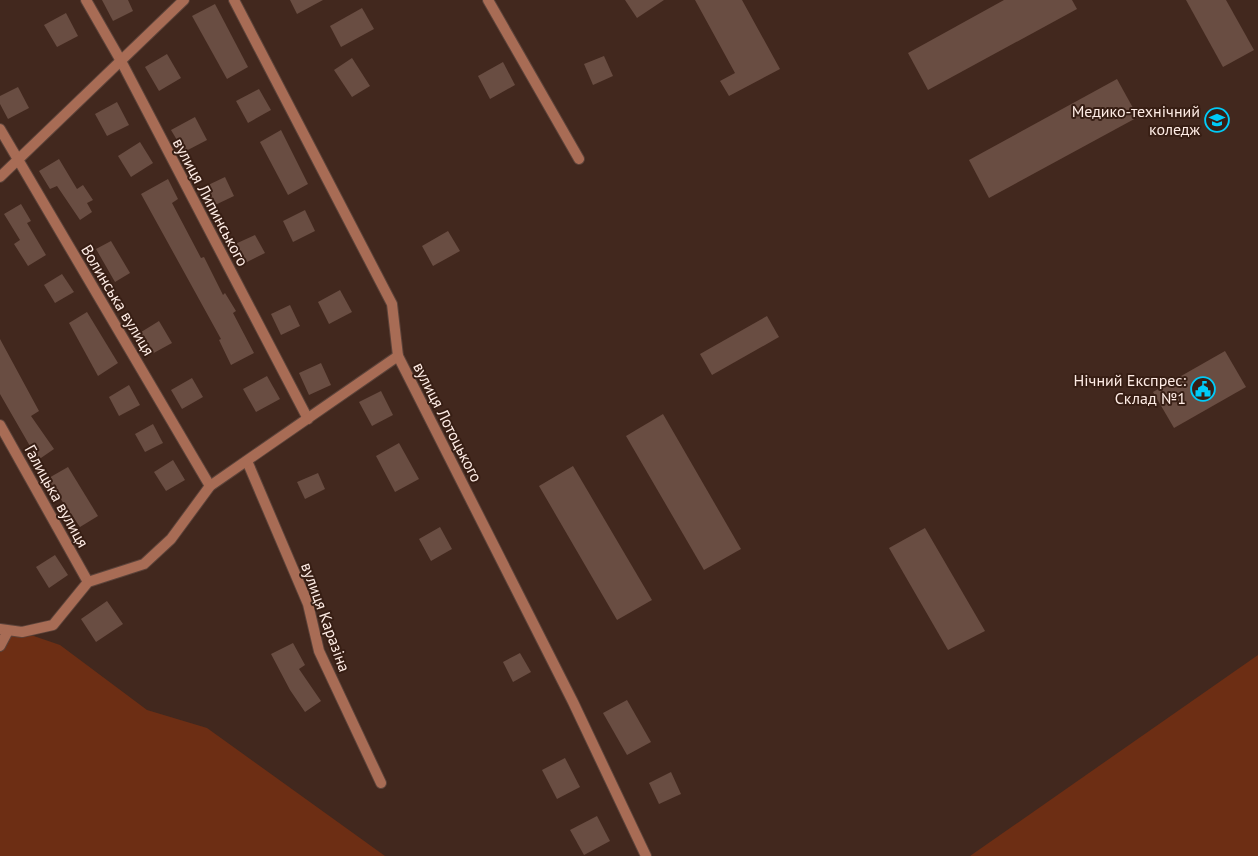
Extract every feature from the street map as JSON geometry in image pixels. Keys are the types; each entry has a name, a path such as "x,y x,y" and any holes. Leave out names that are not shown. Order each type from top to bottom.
{"street":[{"name":"вулиця Липинського","path":"86,0 121,62 308,419"},
{"path":"0,177 184,0"},
{"name":"вулиця Лотоцького","path":"234,0 392,304 398,356 572,702 646,856"},
{"path":"488,0 579,159"},
{"name":"Волинська вулиця","path":"0,129 210,486"},
{"path":"0,646 4,630 22,632 53,625 88,582 144,564 171,539 210,486 398,356"},
{"name":"Галицька вулиця","path":"0,425 88,582"},
{"name":"вулиця Каразіна","path":"247,461 308,604 319,651 381,782"}],"shaded area":[{"path":"0,629 22,632 60,645 147,710 207,728 385,856 0,856"},
{"path":"1258,655 1258,856 970,856"}],"building":[{"path":"102,0 128,0 133,11 113,21"},
{"path":"290,0 323,0 297,14"},
{"path":"625,0 664,0 637,18"},
{"path":"695,0 742,0 780,69 729,96 720,81 735,73"},
{"path":"1004,0 1072,0 1077,9 928,90 908,53"},
{"path":"1186,0 1226,0 1254,50 1223,67"},
{"path":"215,4 248,67 227,79 192,16"},
{"path":"362,8 374,29 341,47 330,26"},
{"path":"66,13 78,36 57,47 44,25"},
{"path":"167,54 181,78 159,91 145,67"},
{"path":"604,56 613,76 593,85 584,64"},
{"path":"352,58 370,86 352,97 334,70"},
{"path":"503,62 515,85 490,99 478,76"},
{"path":"1117,79 1138,117 989,198 969,160"},
{"path":"18,87 29,108 8,119 0,104 0,96"},
{"path":"259,89 271,110 248,123 236,101"},
{"path":"117,102 129,125 107,136 95,114"},
{"path":"195,117 207,140 184,152 171,130"},
{"path":"281,130 308,184 288,195 260,142"},
{"path":"140,142 153,163 131,177 118,156"},
{"path":"59,159 77,189 83,185 93,200 87,203 92,212 80,220 57,186 50,189 39,171"},
{"path":"225,177 234,196 213,206 204,187"},
{"path":"168,179 178,199 172,203 201,258 204,257 223,295 225,293 236,311 233,313 254,353 231,365 219,340 221,339 141,194"},
{"path":"21,204 31,221 27,223 46,255 28,266 14,244 20,240 4,214"},
{"path":"305,210 315,231 293,242 283,221"},
{"path":"448,231 460,251 433,266 422,246"},
{"path":"255,235 265,253 243,264 233,245"},
{"path":"111,241 130,273 115,282 96,249"},
{"path":"62,274 74,292 55,303 44,285"},
{"path":"340,290 352,312 329,324 318,302"},
{"path":"290,305 300,326 281,335 271,314"},
{"path":"87,312 118,363 98,376 69,323"},
{"path":"767,316 779,337 712,375 700,354"},
{"path":"159,321 172,343 150,355 138,334"},
{"path":"0,339 39,411 31,416 54,449 38,460 0,394"},
{"path":"1225,351 1246,387 1174,428 1153,392"},
{"path":"321,363 331,385 309,395 299,373"},
{"path":"267,376 280,399 256,412 243,389"},
{"path":"192,378 203,397 182,409 171,390"},
{"path":"129,385 140,405 119,416 109,397"},
{"path":"381,391 393,415 372,426 359,402"},
{"path":"663,414 741,549 704,570 626,436"},
{"path":"153,424 163,443 145,452 135,434"},
{"path":"399,443 419,479 395,492 376,456"},
{"path":"173,460 185,480 166,491 154,472"},
{"path":"573,466 652,600 617,620 539,486"},
{"path":"68,467 98,516 80,527 47,479"},
{"path":"318,473 325,489 305,499 297,482"},
{"path":"440,527 452,549 431,561 419,539"},
{"path":"925,528 985,631 948,650 889,548"},
{"path":"55,555 68,575 49,588 36,567"},
{"path":"107,601 123,624 96,642 81,619"},
{"path":"293,643 305,665 299,669 321,701 305,712 290,690 271,654"},
{"path":"520,653 531,672 513,682 503,662"},
{"path":"627,700 651,742 627,755 603,713"},
{"path":"565,758 580,787 557,799 542,770"},
{"path":"671,772 681,794 659,804 649,783"},
{"path":"597,816 610,841 584,855 570,830"}],"place":[{"name":"Медико-технічний коледж","path":"1217,120"},
{"name":"Нічний Експрес: Склад №1","path":"1203,389"}]}
